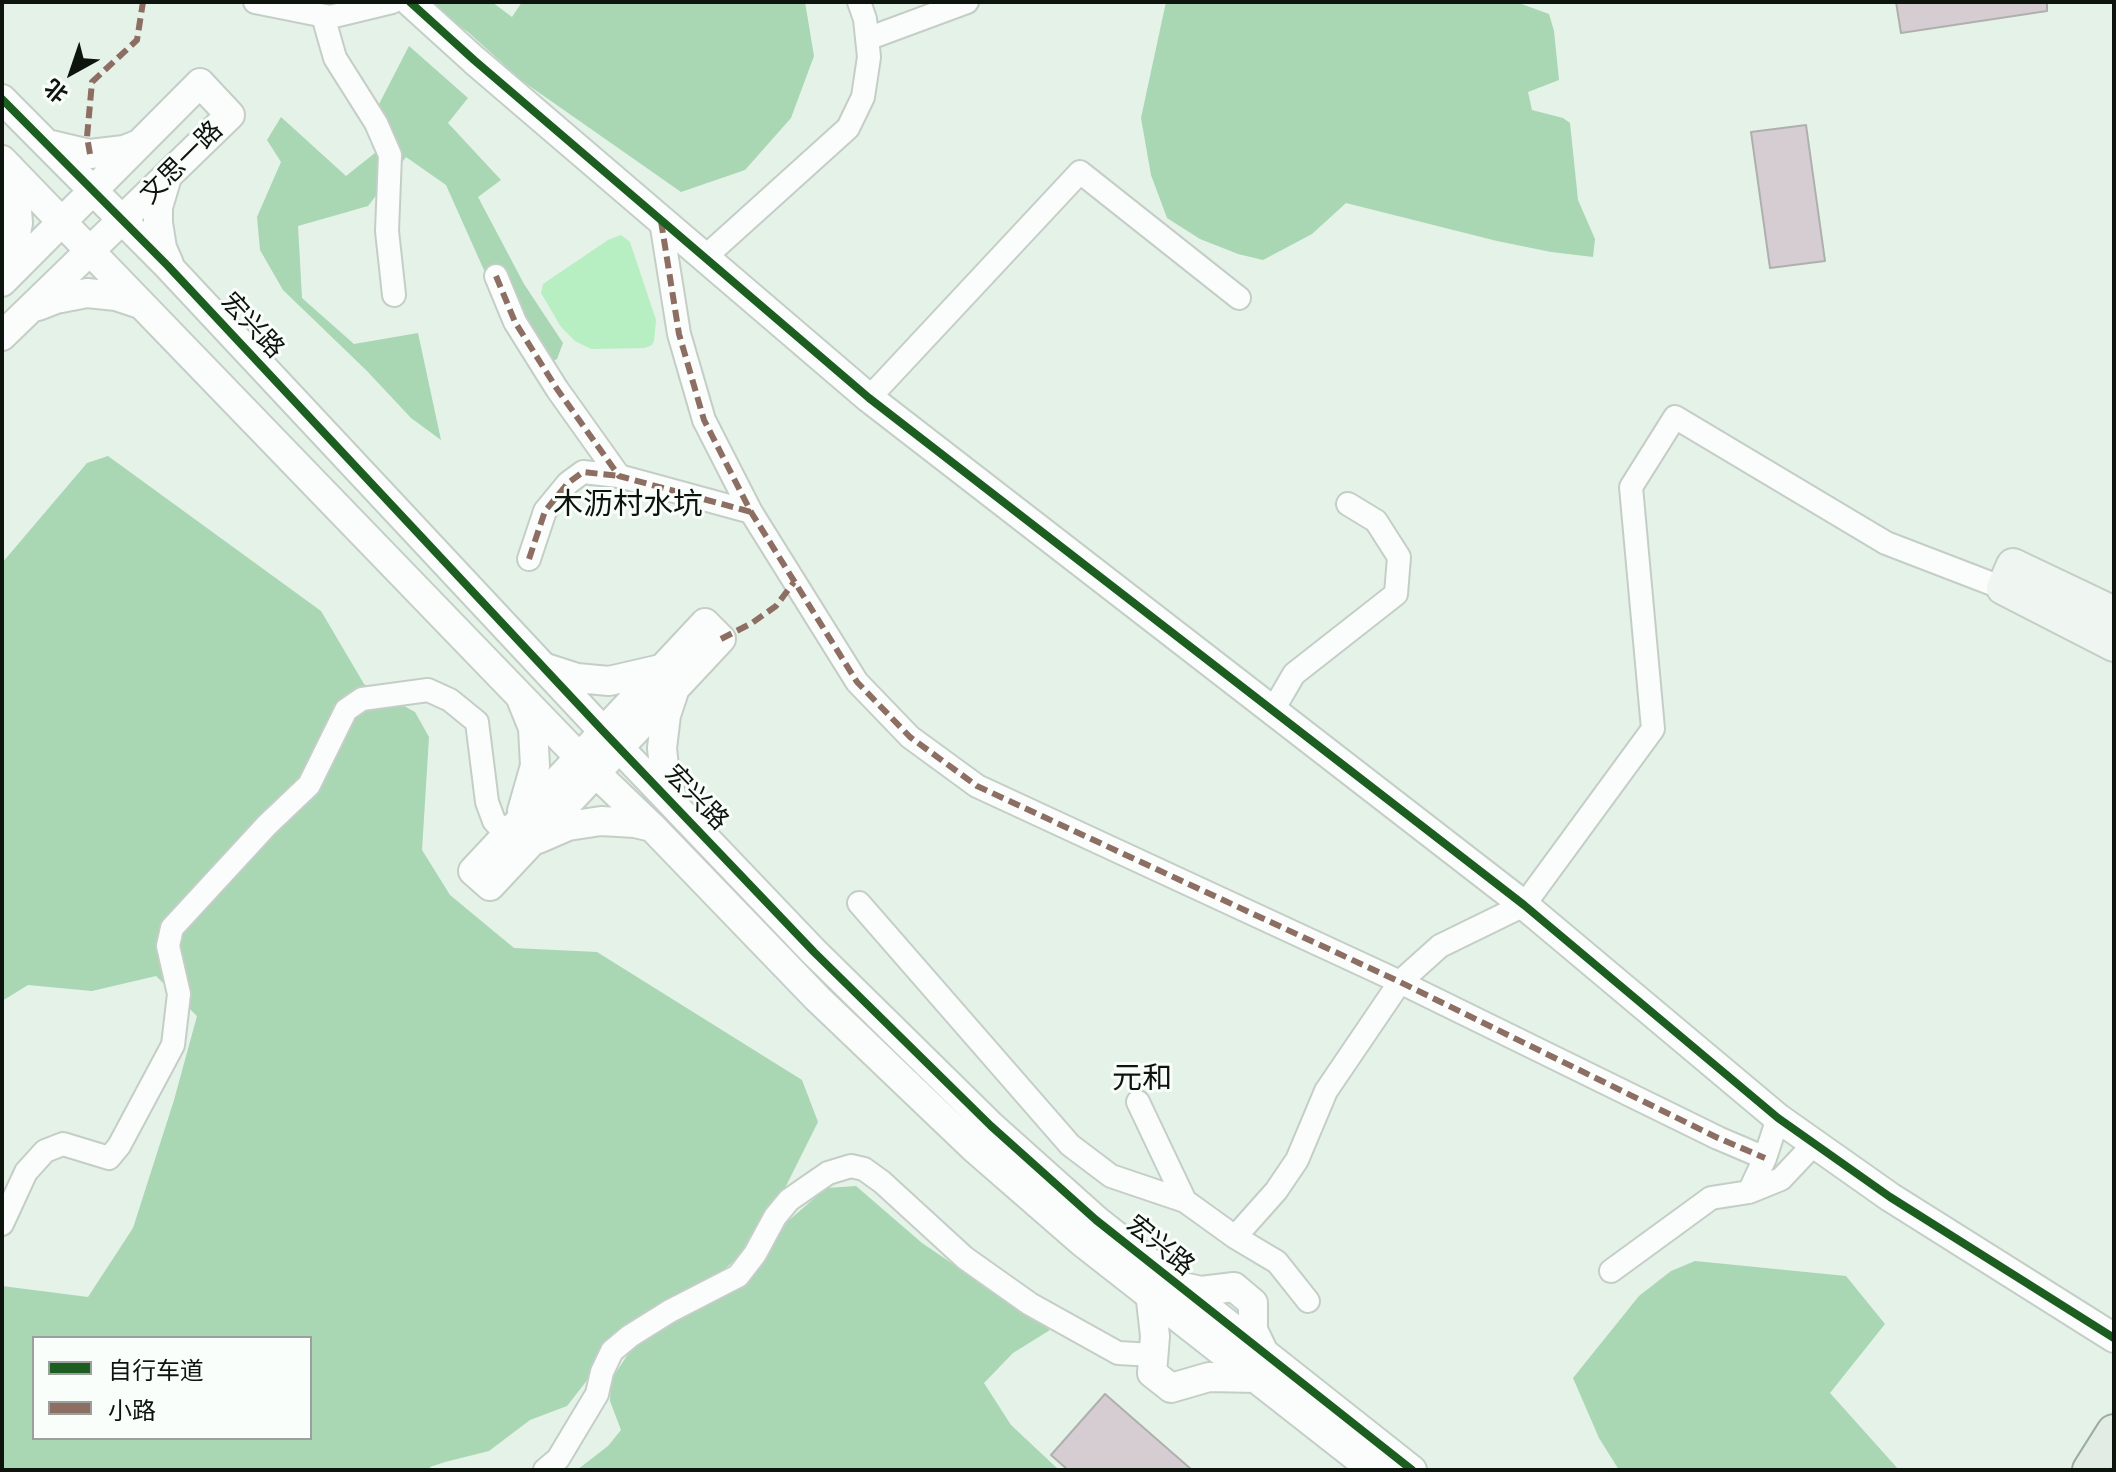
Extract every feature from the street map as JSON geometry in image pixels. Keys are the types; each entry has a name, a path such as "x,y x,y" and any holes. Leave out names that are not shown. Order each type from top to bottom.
{"main road":[{"path":"2008,576 2114,613"},
{"path":"2008,576 2114,645"},
{"path":"2090,1470 2114,1432"}],"street":[{"path":"255,2 323,16 367,10 392,2"},
{"path":"410,2 869,398 1524,905 1778,1118 1890,1197 2114,1338"},
{"path":"704,258 848,128 863,97 869,57 865,19 859,2"},
{"path":"867,39 967,2"},
{"path":"323,16 335,58 376,123 390,155 387,231 394,295"},
{"name":"文思一路","path":"2,281 200,83 230,115 2,336"},
{"name":"宏兴路","path":"2,99 174,272 814,952 991,1126 1096,1220 1178,1286 1373,1470"},
{"path":"47,143 90,154 124,150 140,144"},
{"path":"2,281 12,255 18,223 15,185 6,163"},
{"name":"宏兴路","path":"6,163 587,764 817,998 974,1148 1082,1242 1150,1292 1412,1470"},
{"path":"869,398 1080,172 1239,298"},
{"path":"168,177 158,207 158,223 162,248 174,272"},
{"path":"661,221 679,334 704,420 751,512 857,682 910,737 977,786 1400,982 1765,1158"},
{"path":"496,276 524,335 557,389 619,476"},
{"path":"26,313 56,299 87,293 116,296 144,306"},
{"path":"1235,1237 1276,1191 1297,1160 1326,1091 1400,982 1440,946 1524,905 1653,729 1631,487 1675,417 1886,543 2008,576"},
{"path":"529,559 545,511 568,483 583,472 619,476 751,512"},
{"path":"1273,710 1294,674 1396,594 1399,557 1376,521 1348,504"},
{"path":"546,668 577,678 601,681 669,677"},
{"path":"516,835 669,677"},
{"path":"669,677 662,748 673,804"},
{"path":"2,1224 26,1172 45,1151 63,1144 109,1158 119,1146 173,1045 179,994 168,946 172,928 267,825 309,785 346,710 362,699 428,690 459,707 477,722 487,802 494,821 516,835 554,831 583,823 618,821 652,827"},
{"path":"516,835 535,766 533,728 518,693"},
{"path":"859,903 1070,1145 1111,1176 1185,1201 1277,1262 1308,1301"},
{"path":"1138,1102 1185,1201"},
{"path":"1749,1192 1765,1158 1778,1118"},
{"path":"1611,1271 1711,1198 1749,1192 1781,1179 1814,1144"},
{"path":"545,1470 558,1459 597,1394 602,1372 612,1351 670,1311 738,1276 789,1200 828,1173 851,1166 864,1169 882,1182 965,1258 1030,1304 1118,1353 1154,1355"},
{"path":"1150,1292 1154,1355 1152,1373 1171,1388 1262,1367"}],"shaded area":[{"path":"425,2 492,2 512,17 522,2 805,2 814,56 791,118 745,170 681,192 521,80 468,32"},
{"path":"1166,2 1516,2 1549,14 1559,80 1528,92 1532,110 1563,118 1570,123 1578,200 1595,239 1593,257 1497,241 1346,203 1312,234 1263,260 1200,239 1167,218 1151,175 1141,118"},
{"path":"409,46 468,98 448,123 501,180 478,197 524,284 563,343 557,359 537,370 496,297 446,185 406,157 368,206 298,226 302,298 354,344 418,333 441,440 411,418 283,290 260,250 257,217 281,162 267,140 281,117 346,176 395,137 377,108"},
{"path":"621,235 630,242 656,320 654,341 645,348 591,349 575,341 561,327 541,293 543,284 608,240"},
{"path":"108,456 321,611 364,684 415,712 429,737 422,850 450,895 514,948 597,952 802,1080 818,1122 782,1194 762,1215 739,1256 592,1374 567,1406 530,1420 489,1451 445,1462 429,1470 2,1470 2,1286 88,1297 133,1228 197,1016 156,976 92,991 28,985 2,1001 2,563 87,463"},
{"path":"856,1186 922,1243 1050,1330 1013,1353 984,1383 1011,1425 1059,1470 577,1470 608,1446 621,1430 610,1401 611,1380 636,1342 755,1270 787,1222 826,1188"},
{"path":"1695,1261 1846,1276 1885,1324 1830,1393 1899,1470 1619,1470 1599,1438 1573,1378 1639,1296 1671,1271"}],"building":[{"path":"1896,2 2047,2 2047,11 1901,33"},
{"path":"1806,125 1825,261 1770,268 1751,132"},
{"path":"1105,1394 1192,1470 1068,1470 1051,1455"}],"marked path":[{"path":"90,154 87,137 92,82 137,40 143,2"},
{"path":"661,221 679,334 704,420 751,512 857,682 910,737 977,786 1400,982 1765,1158"},
{"path":"496,276 515,322 557,389 619,476 751,512"},
{"path":"529,559 545,511 568,483 583,472 619,476"},
{"path":"721,639 776,606 794,582"}],"cycle path":[{"path":"410,2 869,398 1524,905 1778,1118 1890,1197 2114,1338"},
{"path":"2,99 168,266 814,952 991,1126 1096,1220 1412,1470"}],"district":[{"name":"木沥村水坑","path":"628,505"},
{"name":"元和","path":"1142,1079"}]}
